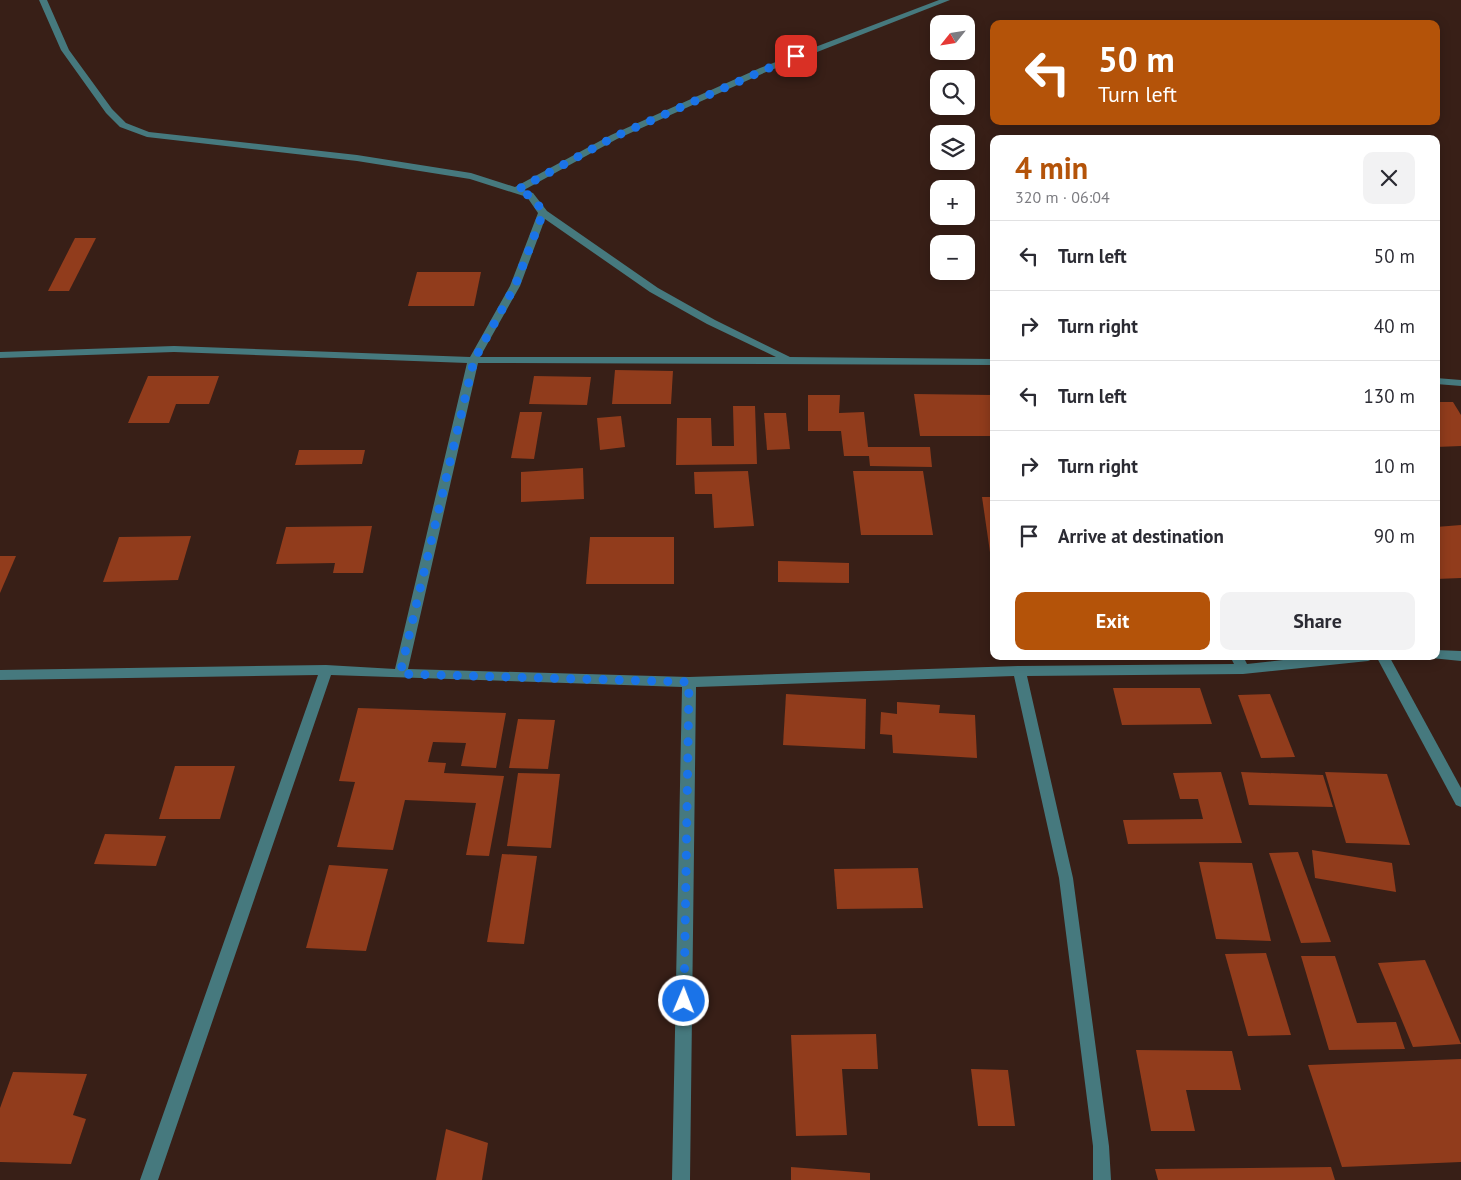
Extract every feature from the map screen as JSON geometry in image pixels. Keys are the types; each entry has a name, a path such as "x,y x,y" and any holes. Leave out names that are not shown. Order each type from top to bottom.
{"street":[{"path":"43,0 65,50 109,111 123,125 147,134 357,158 471,176 517,190 530,195 537,202 543,213 654,290 711,322 789,360"},
{"path":"517,190 614,137 762,70 946,0"},
{"path":"400,674 474,360 515,286 543,213"},
{"path":"0,355 174,348 474,360 990,362"},
{"path":"1440,381 1461,383"},
{"path":"1440,655 1461,656"},
{"path":"1238,660 1243,669"},
{"path":"0,675 326,670 400,674 689,682 1019,671 1243,669 1330,660"},
{"path":"1384,660 1461,801"},
{"path":"149,1180 326,670"},
{"path":"1019,671 1066,878 1101,1146 1102,1180"},
{"path":"681,1180 689,682"}],"building":[{"path":"75,238 96,238 69,291 48,291"},
{"path":"417,272 481,272 474,306 408,306"},
{"path":"615,370 673,371 671,404 612,404"},
{"path":"148,376 219,376 209,404 176,404 169,423 128,423"},
{"path":"534,376 591,377 587,405 529,404"},
{"path":"914,394 990,395 990,436 920,436"},
{"path":"808,395 840,395 839,413 864,412 868,447 930,447 932,467 870,466 869,456 844,456 841,431 808,431"},
{"path":"1440,402 1453,402 1461,415 1461,446 1440,447"},
{"path":"733,406 755,406 757,464 676,465 677,418 711,418 712,446 734,446"},
{"path":"520,412 542,412 534,459 511,458"},
{"path":"764,413 786,413 790,449 767,450"},
{"path":"621,416 625,447 600,450 597,418"},
{"path":"299,450 365,450 362,464 295,465"},
{"path":"583,468 584,499 521,502 521,472"},
{"path":"748,471 754,526 714,528 712,494 695,494 694,472"},
{"path":"853,471 923,471 933,535 861,535"},
{"path":"982,497 990,497 990,552"},
{"path":"1461,525 1461,578 1440,579 1440,527"},
{"path":"372,526 363,573 333,573 335,563 276,564 286,527"},
{"path":"191,536 178,580 103,582 119,537"},
{"path":"590,537 674,537 674,584 586,584"},
{"path":"0,556 16,556 0,593"},
{"path":"778,561 849,563 849,583 778,582"},
{"path":"1113,688 1200,688 1212,724 1122,725"},
{"path":"786,694 866,699 865,749 783,745"},
{"path":"1270,694 1295,757 1261,758 1238,695"},
{"path":"897,702 940,705 939,713 975,715 977,758 893,753 892,735 880,734 881,712 897,714"},
{"path":"358,708 506,713 496,768 461,766 466,743 433,742 428,762 446,763 444,773 504,776 489,856 466,855 476,803 405,800 393,850 337,847 355,782 339,781"},
{"path":"518,719 555,720 548,769 509,768"},
{"path":"175,766 235,766 220,819 159,819"},
{"path":"1221,772 1242,843 1128,844 1123,820 1203,819 1198,799 1180,799 1173,773"},
{"path":"1241,772 1323,775 1333,807 1249,805"},
{"path":"1325,772 1387,774 1410,845 1346,843"},
{"path":"518,773 560,774 551,848 507,846"},
{"path":"105,834 166,836 156,866 94,864"},
{"path":"1312,850 1392,863 1396,892 1315,878"},
{"path":"1298,852 1331,942 1301,943 1269,853"},
{"path":"502,854 537,856 524,944 487,942"},
{"path":"1199,862 1252,863 1271,941 1216,939"},
{"path":"329,865 388,869 366,951 306,948"},
{"path":"918,868 923,908 837,909 834,869"},
{"path":"1266,953 1291,1035 1248,1036 1225,954"},
{"path":"1301,956 1335,956 1357,1023 1396,1022 1405,1049 1329,1050"},
{"path":"1425,960 1461,1044 1413,1047 1378,963"},
{"path":"876,1034 878,1069 842,1069 847,1135 796,1136 791,1035"},
{"path":"1136,1050 1232,1051 1241,1090 1186,1090 1195,1131 1151,1131"},
{"path":"1461,1059 1461,1162 1342,1167 1308,1065"},
{"path":"971,1069 1008,1070 1015,1126 978,1126"},
{"path":"13,1072 87,1074 73,1115 86,1119 71,1164 0,1162 0,1108"},
{"path":"446,1129 488,1143 482,1180 436,1180"},
{"path":"791,1167 870,1173 870,1180 791,1180"},
{"path":"1331,1167 1335,1180 1158,1180 1155,1169"}],"route":[{"path":"684,1001 689,682 400,674 474,360 515,286 543,213 537,202 530,195 517,190 614,137 796,56"}]}
